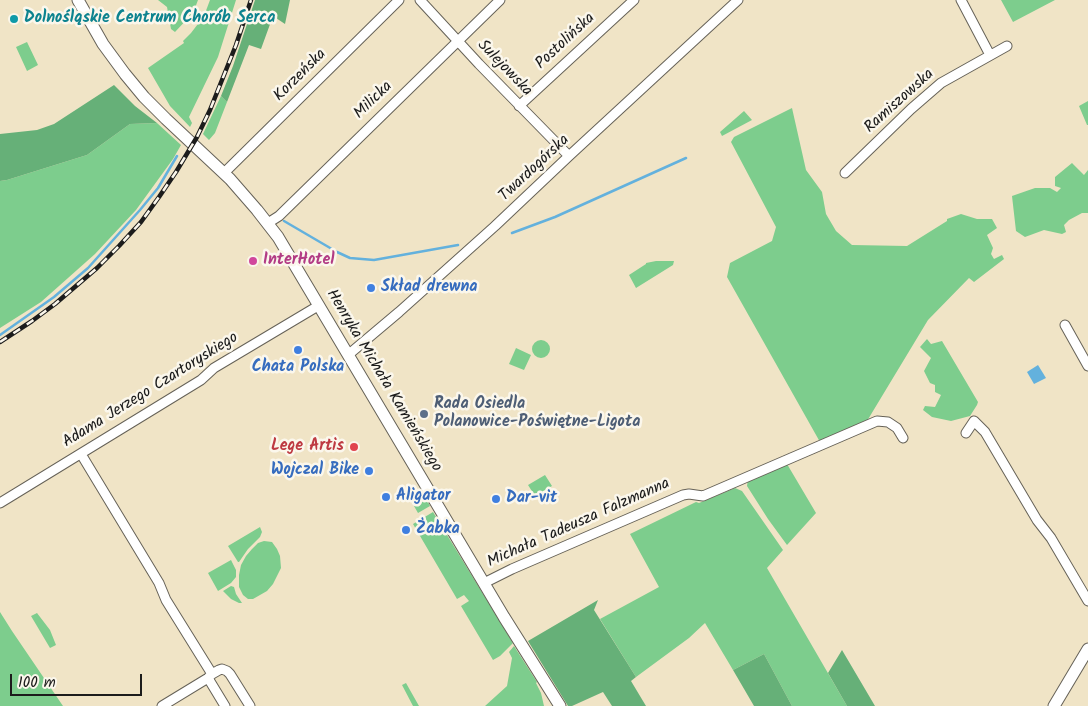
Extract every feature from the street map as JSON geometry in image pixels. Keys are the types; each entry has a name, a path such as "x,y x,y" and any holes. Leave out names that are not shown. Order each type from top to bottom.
{"street":[{"name":"Henryka Michała Kamieńskiego","path":"78,0 103,44 144,97 224,173 278,237 484,583 560,706"},
{"name":"Korzeńska","path":"224,173 399,0"},
{"name":"Sulejowska","path":"420,0 457,42 569,156"},
{"name":"Milicka","path":"268,223 279,216 500,0"},
{"name":"Postolińska","path":"519,106 634,0"},
{"name":"Twardogórska","path":"348,355 495,226 738,0"},
{"path":"961,0 990,55"},
{"name":"Ramiszowska","path":"845,173 936,87 952,76 1007,46"},
{"name":"Adama Jerzego Czartoryskiego","path":"0,503 201,380 214,368 318,306"},
{"path":"1065,325 1088,366"},
{"name":"Michała Tadeusza Falzmanna","path":"484,583 683,495 703,496 878,421 888,422 897,428 903,438"},
{"path":"966,433 974,421 985,432 1088,601"},
{"path":"81,454 159,583 163,595 210,676 225,706"},
{"path":"1054,706 1088,649"},
{"path":"162,706 222,669 230,674 250,706"}],"green space":[{"path":"158,0 198,0 191,15 175,32 171,29 167,7"},
{"path":"210,0 236,0 218,57 189,117 192,123 190,127 170,106 148,68 184,43 183,41 204,16"},
{"path":"255,0 290,0 285,24 273,16 261,49 249,45 227,102 221,96"},
{"path":"1001,0 1055,0 1013,22"},
{"path":"27,42 38,65 27,71 16,47"},
{"path":"114,85 135,106 157,123 130,124 87,155 0,181 0,134 37,130 54,124"},
{"path":"221,96 227,102 215,133 209,140 203,134"},
{"path":"1088,101 1088,125 1087,125 1079,106"},
{"path":"792,108 806,170 822,192 826,214 836,231 852,245 907,246 947,221 947,219 961,214 977,219 992,219 997,228 987,235 993,248 991,254 994,259 1002,255 1004,259 974,282 969,278 928,320 867,421 820,442 727,277 730,263 772,241 776,227 731,142 734,137"},
{"path":"744,111 752,120 722,136 720,132"},
{"path":"157,123 181,145 136,210 95,254 41,302 0,328 0,181 87,155 130,124"},
{"path":"1072,163 1084,175 1088,170 1088,213 1082,213 1069,220 1064,225 1066,232 1062,234 1044,230 1025,237 1016,231 1012,196 1035,188 1050,188 1057,192 1061,188 1055,186 1055,177"},
{"path":"674,261 673,265 636,288 629,275 646,263"},
{"path":"927,339 931,344 942,341 978,402 970,416 951,421 932,417 923,410 925,406 935,407 941,395 935,392 935,385 930,383 924,371 931,358 920,347"},
{"path":"537,340 545,340 550,345 548,356 537,358 532,353 532,345"},
{"path":"516,348 531,355 524,370 509,364"},
{"path":"787,464 816,513 787,545 747,486 748,479"},
{"path":"545,475 552,486 535,496 528,485"},
{"path":"735,488 742,491 783,550 767,568 847,706 792,706 764,654 733,670 705,623 689,638 636,677 600,619 659,587 630,534 696,502 699,503"},
{"path":"427,500 430,506 418,513 414,506"},
{"path":"433,512 513,643 493,660 461,606 469,601 464,595 457,599 413,524"},
{"path":"260,527 262,532 260,537 238,562 228,546"},
{"path":"264,541 272,542 277,549 281,568 267,591 253,599 248,599 243,595 239,587 241,565 252,549 258,543"},
{"path":"231,560 236,570 236,577 231,583 218,591 208,573"},
{"path":"231,586 234,587 242,603 231,599 223,591"},
{"path":"598,600 594,610 636,677 631,681 646,706 612,706 603,692 568,706 528,641"},
{"path":"0,612 12,631 63,706 0,706"},
{"path":"37,613 50,630 56,645 50,648 31,616"},
{"path":"514,646 537,682 544,706 485,706 507,686 512,658 509,652"},
{"path":"842,650 875,706 847,706 828,673"},
{"path":"764,654 792,706 754,706 733,670"},
{"path":"406,683 419,706 413,706 402,685"}],"water":[{"path":"1038,365 1046,378 1034,384 1027,372"}],"waterway":[{"path":"0,335 54,297 88,268 158,188 177,156"},
{"path":"512,233 555,217 686,158"},
{"path":"284,221 350,258 374,260 458,245"}],"railway":[{"path":"0,342 55,304 97,268 141,222 176,172 197,137 236,45 251,0"}],"place":[{"name":"Dolnośląskie Centrum Chorób Serca","path":"14,19"},
{"name":"InterHotel","path":"253,261"},
{"name":"Skład drewna","path":"371,288"},
{"name":"Chata Polska","path":"298,350"},
{"name":"Rada Osiedla Polanowice-Poświętne-Ligota","path":"424,414"},
{"name":"Lege Artis","path":"354,447"},
{"name":"Wojczal Bike","path":"369,471"},
{"name":"Aligator","path":"386,497"},
{"name":"Dar-vit","path":"496,499"},
{"name":"Żabka","path":"406,530"}]}
